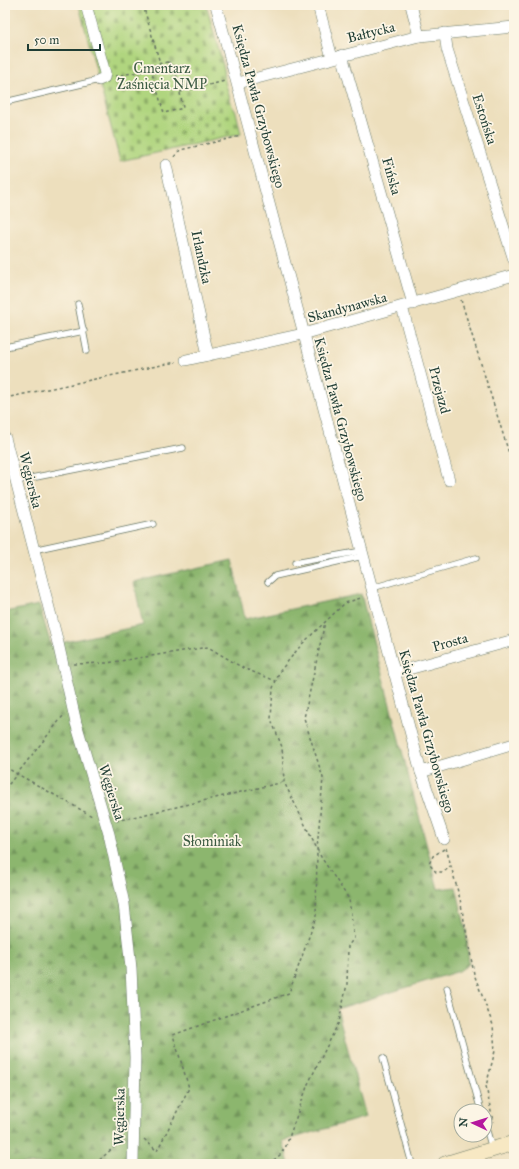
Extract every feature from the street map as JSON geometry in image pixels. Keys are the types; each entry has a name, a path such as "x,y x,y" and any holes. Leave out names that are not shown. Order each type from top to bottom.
{"street":[{"path":"86,5 102,78"},
{"name":"Księdza Pawła Grzybowskiego","path":"216,5 421,772 445,844"},
{"name":"Fińska","path":"318,5 337,57 408,306"},
{"path":"411,5 419,36"},
{"name":"Bałtycka","path":"238,83 419,36 514,26"},
{"name":"Estońska","path":"445,33 447,49 514,260"},
{"name":"Irlandzka","path":"166,165 208,355"},
{"name":"Skandynawska","path":"186,360 303,334 408,306 514,275"},
{"name":"Przejazd","path":"408,306 449,480"},
{"name":"Węgierska","path":"5,438 63,664 72,706 106,824 124,904 131,968 135,1057 133,1164"},
{"name":"Prosta","path":"394,673 514,640"},
{"path":"421,772 514,744"},
{"path":"444,1164 502,1146"}],"lane":[{"path":"5,102 102,78"},
{"path":"78,304 87,352"},
{"path":"5,347 84,331"},
{"path":"16,481 183,448"},
{"path":"33,550 153,524"},
{"path":"295,563 363,554"},
{"path":"268,582 275,576 363,554"},
{"path":"373,591 476,558"},
{"path":"447,988 479,1103"},
{"path":"383,1058 412,1164"},
{"path":"493,1134 502,1146"}],"path":[{"path":"143,5 160,63"},
{"path":"102,78 151,70 155,64 171,63 175,68 183,108 164,113 151,70"},
{"path":"180,92 225,81"},
{"path":"166,165 180,150 251,134"},
{"path":"458,291 514,469"},
{"path":"5,398 186,360"},
{"path":"269,1164 280,1155 286,1146 308,1084 339,1022 347,984 348,946 354,938 349,899 317,850 284,782 282,747 271,719 273,688 280,670 302,644 345,603 373,591"},
{"path":"95,1164 134,1129 157,1151 189,1088 173,1036 289,993 316,916 317,850 323,778 304,718 325,622"},
{"path":"63,664 106,663 208,647 243,668 276,681"},
{"path":"5,789 72,706"},
{"path":"5,767 106,824 284,782"},
{"path":"450,866 444,872 436,872 430,864 433,856 445,844 460,899 474,974 493,1025 495,1051 486,1086 494,1125"}],"green space":[{"name":"Cmentarz Zaśnięcia NMP","path":"79,5 206,5 224,69 225,81 232,106 236,112 241,134 120,161"},
{"name":"Słominiak","path":"232,560 245,619 361,594 438,889 456,887 466,930 469,964 459,971 337,1009 366,1117 283,1141 289,1164 5,1164 5,612 39,605 51,645 143,625 134,582"}]}
